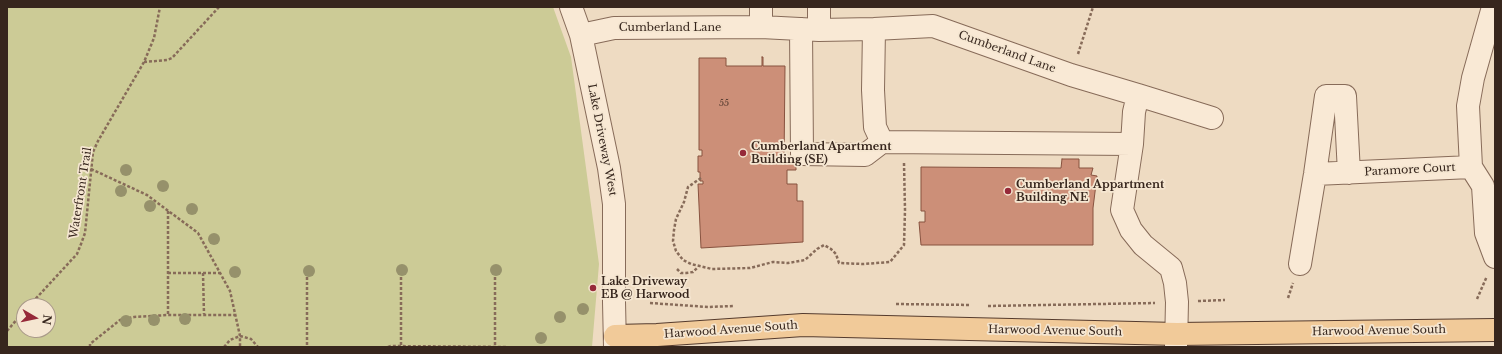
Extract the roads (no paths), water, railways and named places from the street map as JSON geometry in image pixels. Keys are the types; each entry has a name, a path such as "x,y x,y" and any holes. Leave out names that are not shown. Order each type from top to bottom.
{"main road":[{"name":"Harwood Avenue South","path":"615,341 657,335 803,325 1176,340 1495,330"}],"street":[{"name":"Lake Driveway West","path":"571,7 581,35 609,168 614,204 615,341"},
{"path":"819,7 810,30 802,154 865,155 893,142 1132,144"},
{"path":"1493,7 1472,78 1468,106 1471,167 1483,186 1486,233 1495,257"},
{"name":"Cumberland Lane","path":"581,35 614,28 761,17 810,30 933,26 1071,75 1138,94 1212,118"},
{"path":"874,29 873,90 875,127 893,142"},
{"path":"1138,94 1134,112 1132,144 1122,210 1131,230 1143,245 1171,268 1175,283 1177,302 1176,340"},
{"name":"Paramore Court","path":"1300,264 1326,96 1345,96 1349,173"},
{"name":"Paramore Court","path":"1315,174 1471,167"}],"place":[{"name":"Cumberland Apartment Building (SE)","path":"743,153"},
{"name":"Cumberland Appartment Building NE","path":"1008,191"},
{"name":"Lake Driveway EB @ Harwood","path":"593,288"}]}
